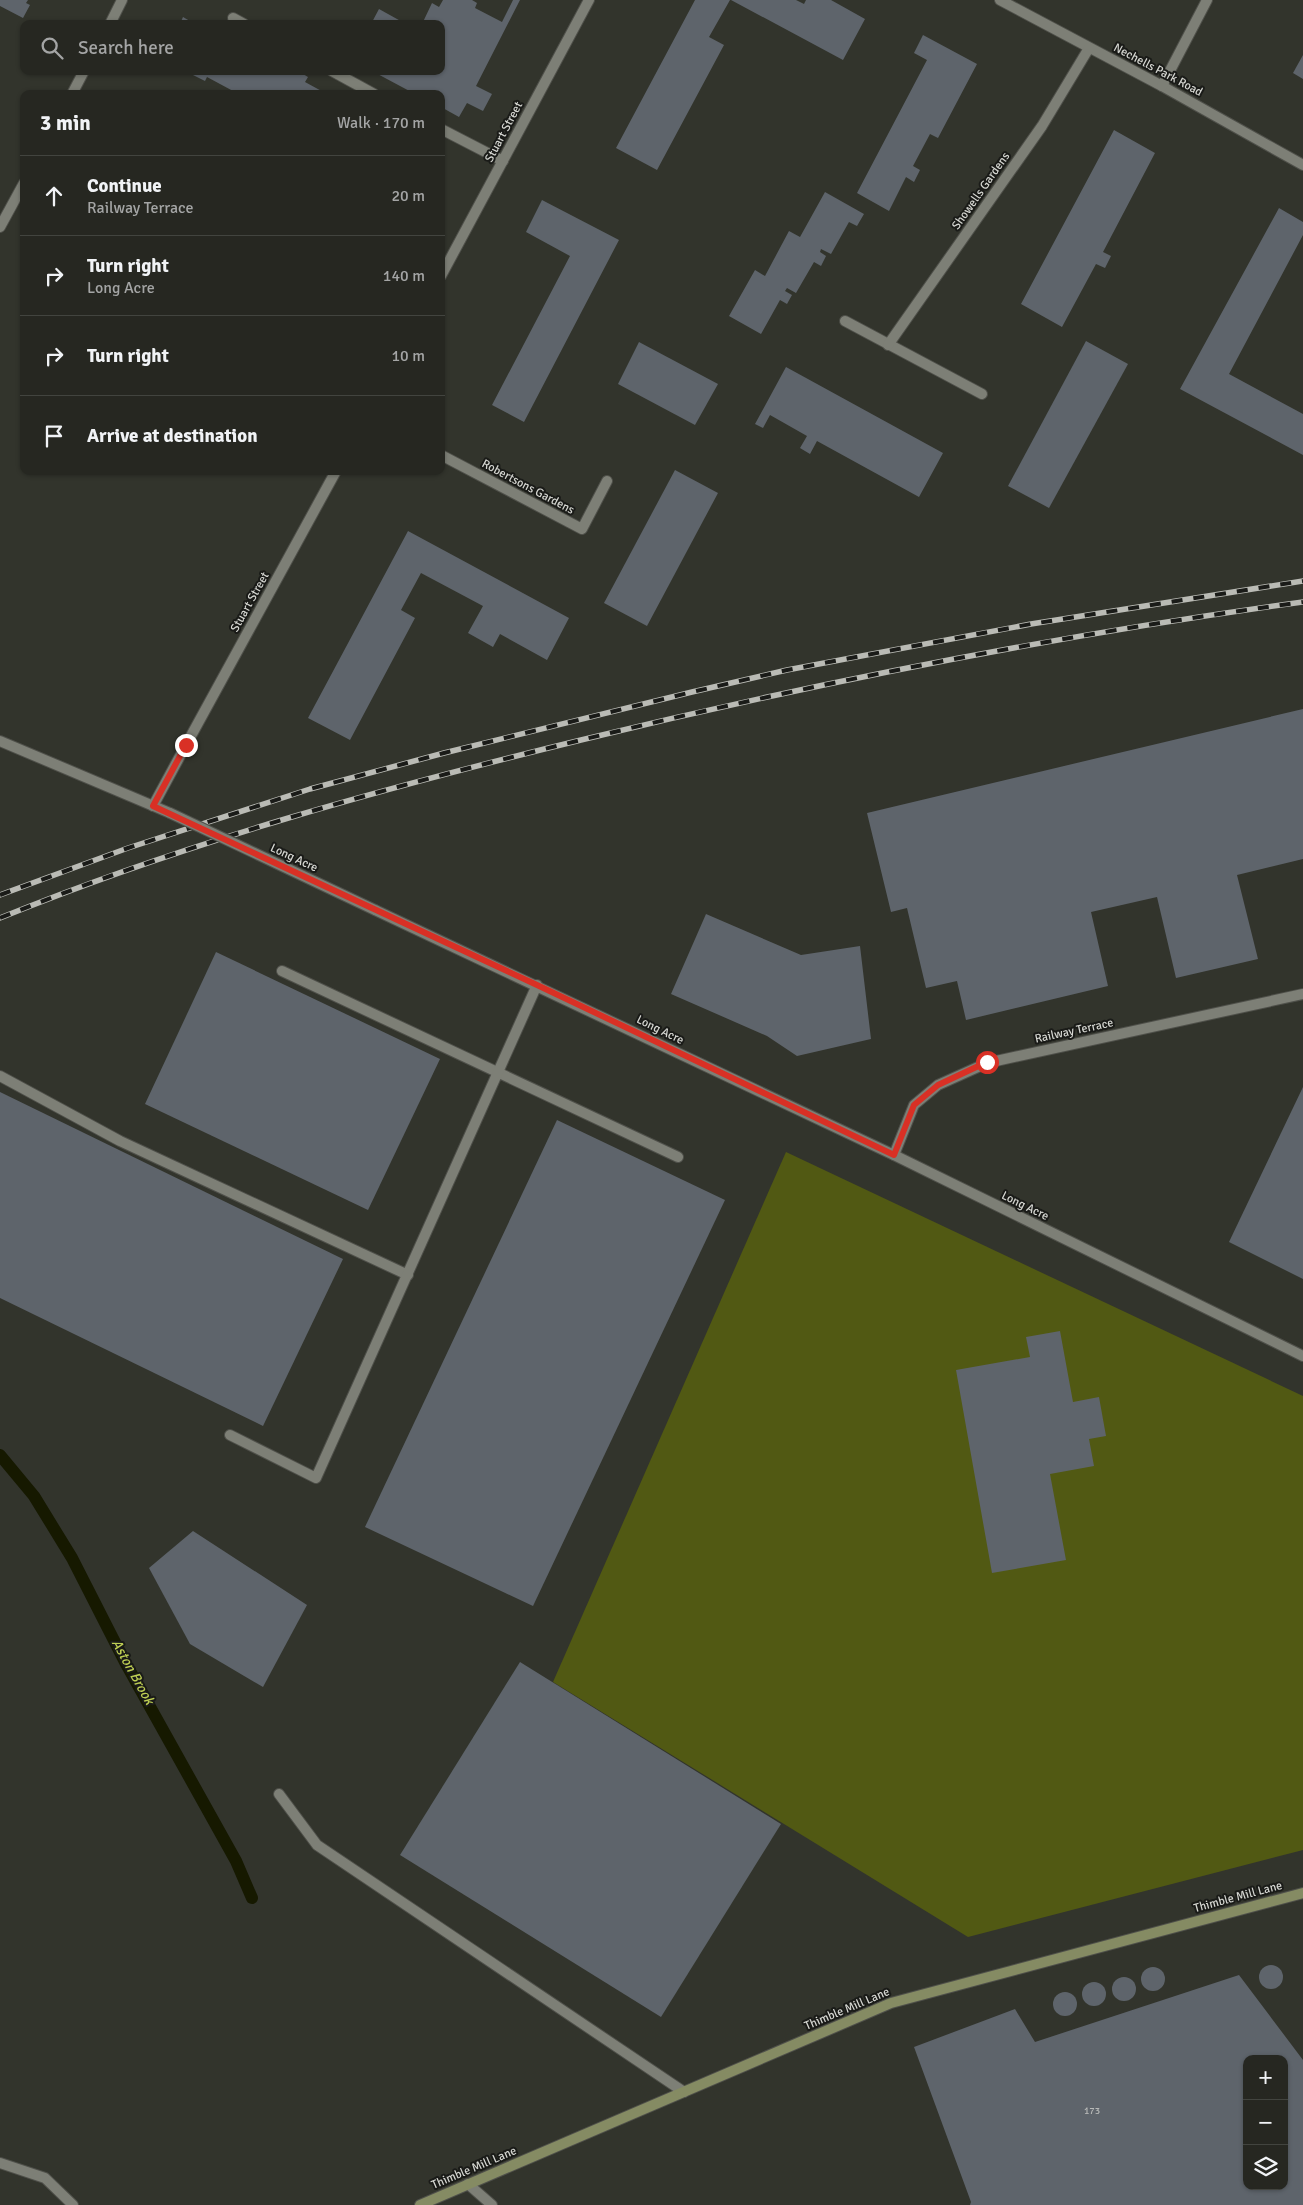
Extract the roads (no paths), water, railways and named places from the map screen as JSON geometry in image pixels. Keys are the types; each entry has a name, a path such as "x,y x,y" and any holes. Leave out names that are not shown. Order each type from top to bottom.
{"main road":[{"name":"Thimble Mill Lane","path":"420,2205 891,2003 1303,1892"}],"street":[{"path":"112,20 122,0"},
{"name":"Stuart Street","path":"445,269 590,0"},
{"name":"Nechells Park Road","path":"1000,0 1162,86 1303,165"},
{"path":"1162,86 1207,0"},
{"name":"Showells Gardens","path":"888,344 1042,126 1089,48"},
{"path":"74,90 82,75"},
{"path":"339,75 367,90"},
{"path":"445,131 503,161"},
{"path":"0,228 20,190"},
{"path":"845,321 982,394"},
{"name":"Robertsons Gardens","path":"445,457 582,529 607,481"},
{"name":"Stuart Street","path":"153,806 334,475"},
{"name":"Long Acre","path":"0,741 170,813 537,985 894,1155 1303,1356"},
{"path":"282,971 678,1157"},
{"path":"230,1435 316,1478 537,985"},
{"name":"Railway Terrace","path":"894,1155 914,1105 938,1085 987,1062 1303,994"},
{"path":"0,1076 120,1141 408,1274"},
{"path":"279,1794 317,1845 684,2092"},
{"path":"0,2163 45,2178 73,2205"},
{"path":"468,2184 492,2205"}],"waterway":[{"name":"Aston Brook","path":"0,1455 34,1496 72,1558 125,1662 236,1861 252,1898"}],"railway":[{"path":"0,895 128,848 310,789 444,753 692,692 787,670 1031,624 1303,581"},
{"path":"0,918 142,865 287,818 433,777 581,740 760,699 940,662 1121,629 1303,602"}]}
